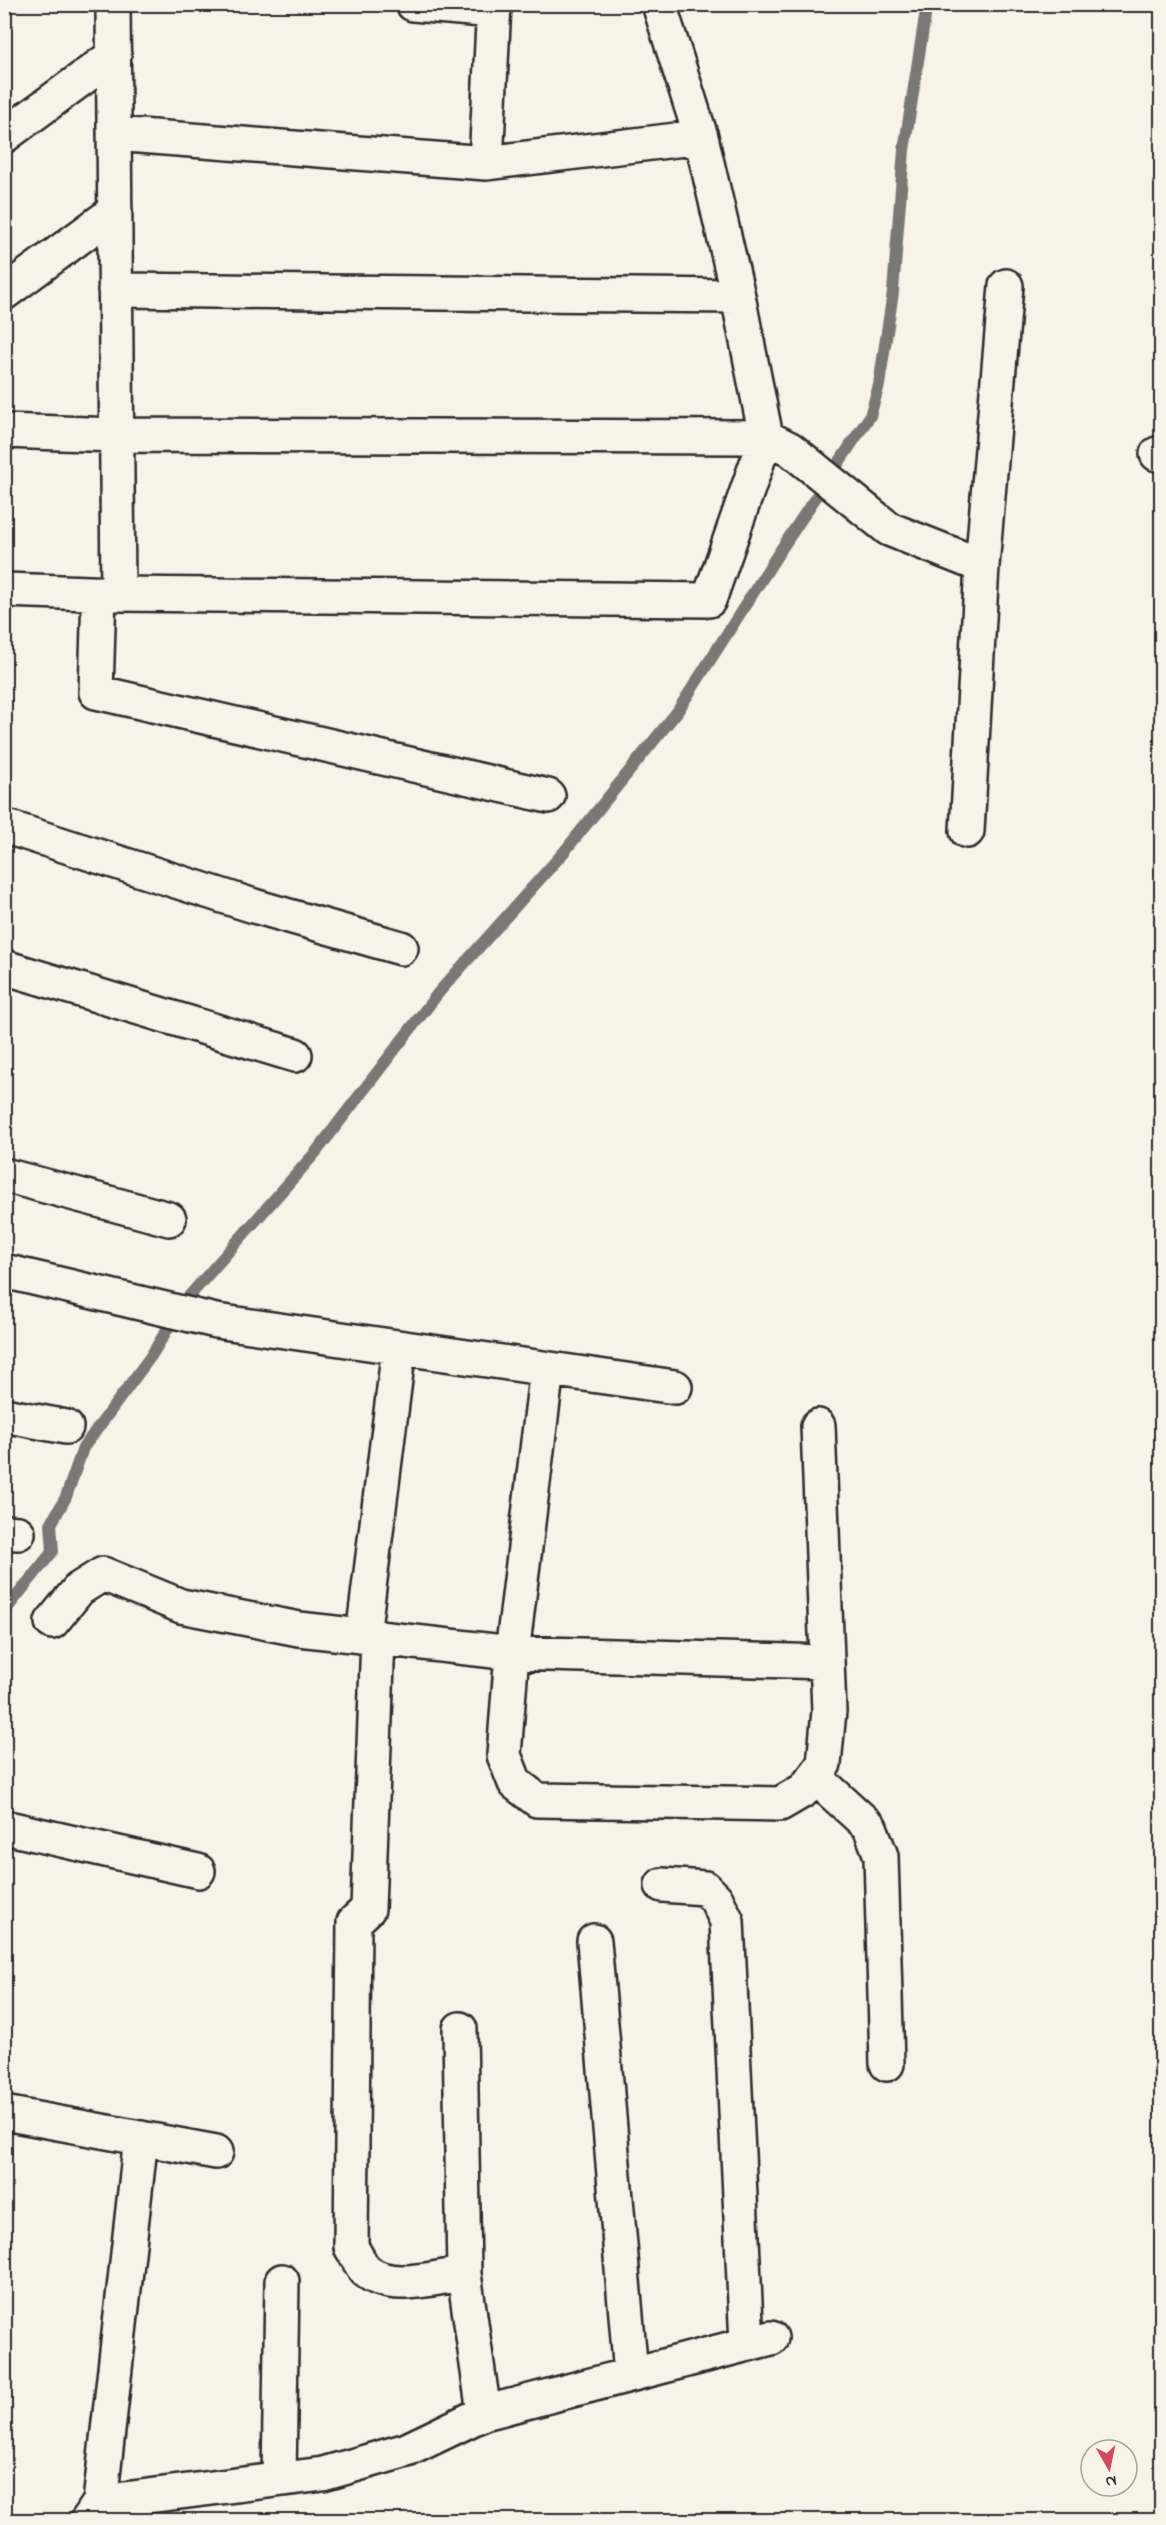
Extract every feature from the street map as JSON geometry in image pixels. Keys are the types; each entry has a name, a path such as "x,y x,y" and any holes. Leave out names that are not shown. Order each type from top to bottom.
{"street":[{"path":"113,4 116,435 109,593 96,692 548,796"},
{"path":"412,4 494,8 486,163"},
{"path":"4,590 709,600 766,437 738,296 701,137 659,4"},
{"path":"4,136 114,55"},
{"path":"114,134 486,163 701,137"},
{"path":"4,293 115,211"},
{"path":"967,831 982,567 1006,286"},
{"path":"116,290 738,296"},
{"path":"4,431 116,435 766,437 790,449 889,529 982,567"},
{"path":"4,826 254,906 401,948"},
{"path":"4,967 295,1054"},
{"path":"4,1175 169,1219"},
{"path":"4,1271 216,1322 675,1387"},
{"path":"399,1348 370,1636 368,1909 354,1922 351,2247 364,2270 380,2280 406,2282 464,2274"},
{"path":"548,1369 512,1653 504,1755 515,1783 537,1800 780,1804 804,1790 815,1776 824,1764 829,1711 819,1426"},
{"path":"4,1415 66,1427"},
{"path":"52,1622 79,1589 103,1574 181,1606 299,1629 512,1653 827,1662"},
{"path":"815,1776 870,1827 881,1857 886,2064"},
{"path":"4,1827 198,1871"},
{"path":"141,2138 94,2511 279,2479 323,2474 406,2450 484,2413 759,2341 727,1921 716,1899 705,1888 662,1885"},
{"path":"594,1941 631,2374"},
{"path":"460,2029 464,2274 484,2413"},
{"path":"4,2113 216,2152"},
{"path":"279,2479 282,2281"}],"waterway":[{"path":"4,1612 53,1551 51,1524 66,1497 83,1448 151,1356 184,1302 316,1152 439,992 564,852 677,712 870,416 879,385 893,292 904,150 927,4"}]}
